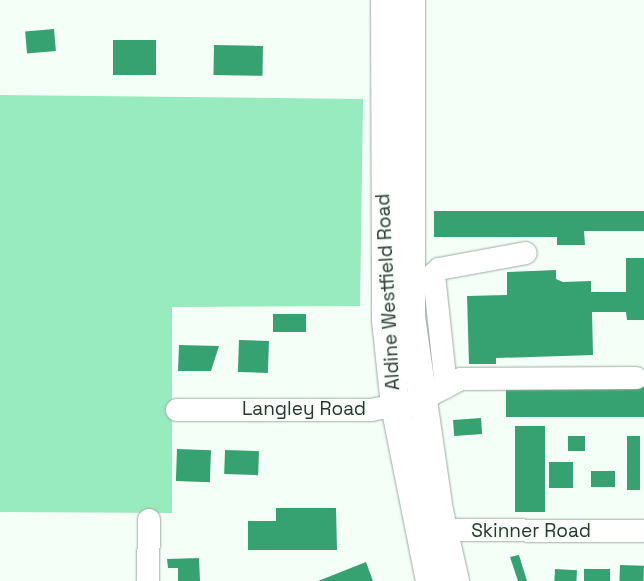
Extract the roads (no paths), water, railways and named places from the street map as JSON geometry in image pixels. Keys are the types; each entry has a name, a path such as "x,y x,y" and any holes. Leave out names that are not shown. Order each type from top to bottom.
{"main road":[{"name":"Aldine Westfield Road","path":"385,0 396,203 422,284 421,400 417,457"},
{"name":"Aldine Westfield Road","path":"411,0 386,320 395,406 417,457 432,530 455,581"},
{"name":"Aldine Westfield Road","path":"430,581 432,530"}],"street":[{"path":"446,387 422,284 439,269 526,253"},
{"name":"Langley Road","path":"176,410 395,406 421,400 461,379 636,378"},
{"path":"148,581 149,520"},
{"name":"Skinner Road","path":"432,530 644,530"}]}
